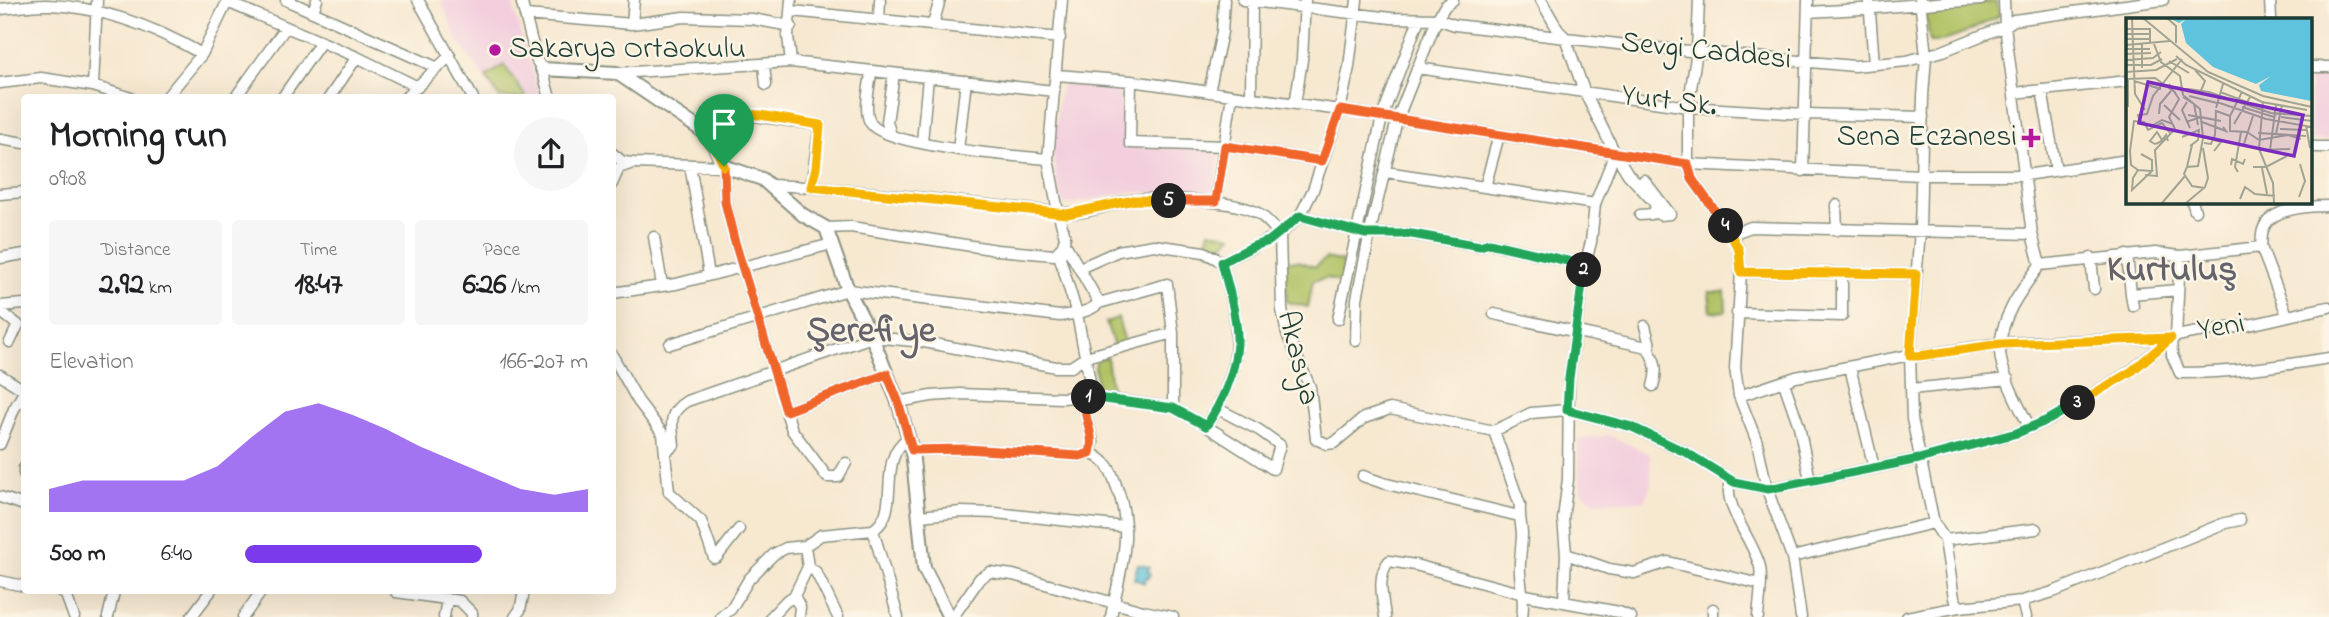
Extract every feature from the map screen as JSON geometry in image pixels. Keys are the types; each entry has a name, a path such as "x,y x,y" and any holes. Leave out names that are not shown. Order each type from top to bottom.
{"street":[{"path":"286,0 438,68"},
{"path":"313,12 317,0"},
{"path":"418,0 472,94"},
{"path":"522,0 549,94"},
{"path":"632,24 634,0"},
{"path":"878,20 880,0"},
{"path":"933,24 940,0"},
{"path":"616,156 624,162 634,163 724,166 762,179 803,215 827,228 851,227 997,250 1054,255 1065,237 1048,159 1062,0"},
{"path":"1209,92 1222,32 1224,0"},
{"name":"Sevgi Caddesi","path":"1243,0 1304,4 1355,13 1437,19 1455,25 1854,66 1907,61 1926,56 2005,26 2014,20 2032,16 2164,0"},
{"path":"1251,98 1252,0"},
{"path":"1222,262 1280,234 1300,216 1313,190 1340,110 1349,67 1357,0"},
{"path":"1356,341 1357,299 1397,120 1437,19 1445,6 1453,0"},
{"path":"1541,0 1565,37 1584,91 1615,153 1628,174 1654,202 1655,211 1660,215 1670,214 1644,180"},
{"path":"1699,0 1697,51 1688,107 1688,164 1692,179 1732,234 1739,250 1741,272 1735,368 1739,396 1757,442 1768,489 1792,557 1801,617"},
{"path":"1803,171 1808,0"},
{"path":"1808,12 1920,1 1982,0"},
{"path":"2004,0 2032,234 2040,265"},
{"path":"2270,0 2271,18"},
{"path":"173,94 202,54 228,1 357,57 418,87"},
{"path":"1920,1 1926,56 1920,231 1910,355 1912,419 1934,523 1945,540 1954,598 1959,607"},
{"path":"1295,104 1302,61 1304,4"},
{"path":"0,9 48,5 97,6 202,54"},
{"path":"791,62 788,36 792,5 878,20 1060,38"},
{"path":"1869,5 1874,64"},
{"path":"93,86 97,6"},
{"path":"527,15 632,24 684,17 752,19 791,26"},
{"path":"1338,319 1382,117 1419,19"},
{"path":"238,94 286,27"},
{"path":"285,94 321,42"},
{"path":"410,94 450,56"},
{"path":"332,94 357,57"},
{"path":"542,69 617,73 791,62 1054,91"},
{"path":"764,64 766,85"},
{"name":"Yurt Sk.","path":"1417,68 1688,107 1923,117"},
{"path":"871,72 868,117 872,125 883,133 958,150 1048,159"},
{"path":"617,73 704,132 715,147 724,166 725,202 743,269 792,430 827,477 838,477 846,463"},
{"path":"891,135 887,122 894,74"},
{"path":"1057,75 1131,81 1340,110 1688,164 1920,175 2025,175 2126,160"},
{"path":"922,142 929,77"},
{"path":"0,83 41,78 93,86 118,94"},
{"path":"958,150 966,81"},
{"path":"1131,81 1130,143 1225,146 1322,161"},
{"path":"2014,93 2126,81"},
{"path":"2042,90 2056,170"},
{"path":"1216,201 1231,95"},
{"path":"715,147 739,114 820,125 816,168 811,187"},
{"path":"1485,187 1499,135"},
{"path":"0,139 21,142"},
{"path":"1564,601 1566,554 1563,519 1568,479 1569,378 1595,204 1615,153"},
{"path":"616,175 619,168 634,163"},
{"path":"690,165 709,275"},
{"path":"1386,172 1595,204"},
{"path":"770,186 811,187 1074,213 1134,200 1216,201 1251,209 1280,234"},
{"path":"0,194 21,192"},
{"path":"2287,314 2261,247 2263,229 2276,215 2309,204 2329,206"},
{"path":"1836,205 1837,230"},
{"path":"1640,215 1652,214 1655,211"},
{"path":"1300,216 1365,234 1412,234 1480,246 1489,243 1585,265"},
{"path":"1732,234 1751,227 2032,234"},
{"path":"827,228 848,290 872,337 898,401 910,444 924,568 951,617 980,578 990,572 1013,575 1143,614 1173,617"},
{"name":"Akasya","path":"1280,234 1282,310 1287,334 1310,387 1316,439 1327,444 1334,443 1364,418 1390,408 1494,431"},
{"path":"654,237 662,285"},
{"path":"616,293 743,269 832,244"},
{"path":"1080,268 1118,251 1154,246 1204,252 1222,262 1237,344 1229,379 1218,409 1206,426"},
{"path":"1060,248 1067,247 1099,303"},
{"path":"2030,428 2008,379 2000,353 2005,321 2020,290 2040,265 2155,253 2180,257 2261,247"},
{"path":"1060,248 1060,258 1077,314 1091,387 1084,407 1093,442 1090,453"},
{"path":"0,258 21,254"},
{"path":"2127,255 2133,306"},
{"path":"2180,257 2172,355 2180,373 2264,369 2329,358"},
{"path":"2091,258 2094,289"},
{"path":"1741,272 1916,274"},
{"path":"1737,313 1842,316 1842,275"},
{"path":"670,344 848,290 1039,316 1060,316 1077,314 1099,303 1167,284 1173,333 1173,408"},
{"path":"2131,294 2178,290"},
{"path":"0,309 21,305"},
{"name":"Yeni","path":"1739,396 1796,377 1910,355 2001,344 2174,337 2248,325 2287,314 2329,307"},
{"path":"0,309 18,325 10,342"},
{"path":"1494,314 1647,347 1658,371 1653,386"},
{"path":"1645,326 1650,345 1647,347"},
{"path":"666,452 674,445 672,416 676,407 773,369 872,337 925,342 1056,367 1071,367 1086,356 1173,333"},
{"path":"1522,617 1524,595 1520,571 1520,505 1494,431 1531,413 1567,410 1632,427 1687,453 1730,480 1768,489 1919,459 2030,428 2132,371 2174,337"},
{"path":"616,362 638,401 663,434 669,492 701,521 714,558 739,529"},
{"path":"1850,367 1874,468"},
{"path":"786,411 887,374"},
{"path":"0,375 21,389"},
{"path":"1911,388 2008,379"},
{"path":"1784,383 1799,426 1810,480"},
{"path":"898,401 960,394 1062,398 1087,396 1173,408 1273,469 1280,445 1259,430 1218,409"},
{"path":"0,444 21,396"},
{"path":"721,617 731,609 749,579 774,554 786,548 806,546 821,535 873,530 881,526 886,514 892,456 902,442 1080,456 1090,453 1100,457 1110,466 1124,504 1126,532 1124,561 1111,617"},
{"path":"1363,476 1519,516"},
{"path":"1730,480 1727,488 1732,506 1760,568 1758,617"},
{"path":"0,497 21,504"},
{"path":"919,516 961,512 996,513 1124,527"},
{"path":"1908,617 1959,607 2022,601 2053,592 2225,523 2240,520"},
{"path":"1792,557 1934,523"},
{"path":"1945,540 2036,528"},
{"path":"873,530 898,617"},
{"path":"771,617 794,596 808,567 806,546"},
{"path":"1566,554 1634,573 1668,562 1760,584"},
{"path":"1385,617 1381,576 1389,561 1415,565 1524,595 1619,612 1631,617"},
{"path":"808,567 816,572 838,617"},
{"path":"0,581 21,585"},
{"path":"64,594 74,617"},
{"path":"108,617 114,594"},
{"path":"191,617 208,594"},
{"path":"243,617 260,594"},
{"path":"411,594 460,601 472,613 472,617"},
{"path":"515,617 520,610 524,594"},
{"path":"794,596 800,607 799,617"},
{"path":"444,617 447,599"},
{"path":"2022,601 2026,617"}],"shaded area":[{"name":"Sakarya Ortaokulu","path":"441,0 511,0 539,93 495,94 456,37"},
{"path":"2312,74 2329,74 2329,140 2312,140"},
{"path":"1065,81 1068,84 1118,88 1126,147 1221,149 1212,196 1131,192 1064,205 1058,189 1053,156 1059,94"},
{"path":"1608,435 1650,454 1651,485 1644,501 1595,502 1581,492 1577,439"}],"green space":[{"path":"1996,2 2000,13 1997,17 1956,37 1930,42 1925,9"},
{"path":"504,65 524,94 497,94 486,77"},
{"path":"1210,231 1232,236 1220,248 1215,245 1211,252 1205,249"},
{"path":"1326,258 1344,262 1341,282 1326,278 1313,281 1308,307 1287,302 1287,261 1298,261 1315,267"},
{"path":"1709,292 1725,292 1726,311 1711,312"},
{"path":"1118,318 1125,343 1114,347 1106,322"},
{"path":"1107,357 1112,395 1098,394 1095,367 1097,359"}],"water":[{"path":"1138,564 1149,567 1149,578 1146,577 1144,583 1134,579"}],"place":[{"name":"Sakarya Ortaokulu","path":"495,50"},
{"name":"Sena Eczanesi","path":"2031,138"}],"district":[{"name":"Kurtuluş","path":"2172,271"},
{"name":"Şerefiye","path":"871,332"}],"route":[{"path":"1340,110 1688,164 1692,179 1732,234 1739,250 1741,272 1916,274 1910,355 2001,344 2171,338 2132,371 2050,419 2017,433 1919,459 1768,489 1734,482 1687,453 1632,427 1567,410 1585,265 1489,243 1480,246 1412,234 1365,234 1300,216 1269,241 1222,262 1237,344 1219,408 1206,426 1173,408 1087,396 1084,407 1093,442 1090,453 1080,456 966,449 912,450 887,374 786,411 734,239 725,202 724,166 715,147 739,114 760,115 820,125 816,168 811,187 1067,214 1134,200 1216,201 1225,146 1322,161 1340,110"}]}
